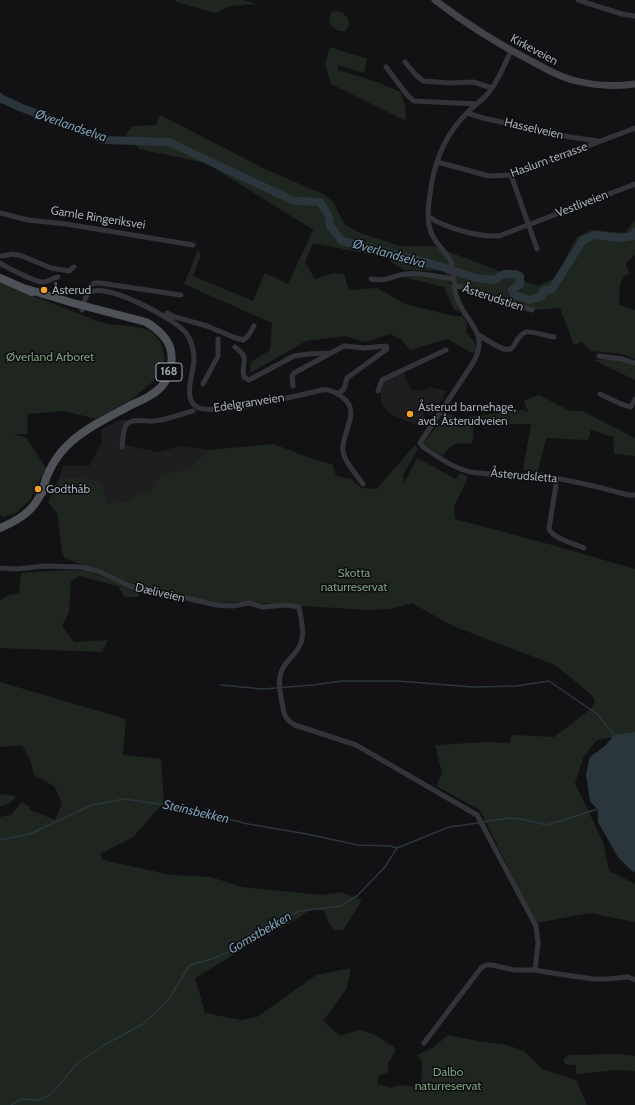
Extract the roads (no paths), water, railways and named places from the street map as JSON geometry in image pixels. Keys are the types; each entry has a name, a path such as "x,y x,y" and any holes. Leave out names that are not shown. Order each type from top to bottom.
{"main road":[{"name":"Kirkeveien","path":"435,0 511,51 555,74 572,80 603,84 635,84"},
{"name":"168","path":"0,278 49,299 102,314 115,314 139,319 152,325 160,331 167,340 171,351 172,362 166,380 154,392 76,437 60,453 49,472 44,483 42,493 36,504 30,510 0,528"},
{"name":"168","path":"0,524 14,520"}],"street":[{"path":"578,0 622,14 635,16"},
{"path":"511,51 492,88 467,113 448,137 440,154 432,182 429,226 433,238 449,259 452,266 454,286 462,311 479,335 502,349 508,350 512,348 519,337 525,332 554,337"},
{"path":"405,62 416,76 423,81 450,83 473,82 492,88"},
{"path":"386,67 408,96 414,101 477,104"},
{"name":"Hasselveien","path":"467,113 483,118 570,137 601,141"},
{"name":"Haslum terrasse","path":"437,162 489,176 511,175 635,128"},
{"path":"511,175 536,249"},
{"name":"Vestliveien","path":"429,217 442,224 481,235 490,236 508,233 635,184"},
{"name":"Gamle Ringeriksvei","path":"0,213 28,220 66,224 193,245"},
{"path":"2,256 13,254 56,270 69,271 74,267"},
{"path":"0,262 5,266 38,282 45,282 58,277"},
{"path":"371,280 389,280 406,274 453,279"},
{"path":"92,285 95,283 100,283 181,295"},
{"name":"Åsterudstien","path":"454,286 462,287 532,310"},
{"name":"Edelgranveien","path":"82,308 85,298 90,293 96,290 104,290 142,304 164,316 185,332 193,350 194,359 189,389 191,401 196,407 204,410 254,404 322,390 333,391 338,394"},
{"path":"167,313 244,340 254,326"},
{"name":"Åsterudsletta","path":"479,335 479,351 474,363 420,443 422,447 445,462 471,472 533,475 557,478 628,495 635,495"},
{"path":"203,384 218,356 218,339"},
{"path":"293,386 292,376 294,373 344,346 364,348 386,346 387,349 347,378 344,389 338,394 347,401 351,411 343,451 345,457 363,484"},
{"path":"235,347 244,356 243,374 244,377 249,380 294,356 333,352"},
{"path":"378,391 382,380 446,350"},
{"path":"599,356 622,359 635,363"},
{"path":"600,394 633,408 635,399"},
{"path":"122,447 125,426 128,422 169,419 193,410"},
{"path":"557,478 548,530 550,533 584,548"},
{"name":"Dæliveien","path":"0,568 16,569 45,566 80,567 98,571 128,585 157,594 186,598 216,605 233,606 249,603 263,607 286,605 299,607 303,634 300,647 282,669 280,680 286,718 294,725 356,745 477,815 536,926 538,943 535,970"},
{"path":"424,1044 481,968 486,965 514,970 535,970 593,979 628,977 635,980"}],"waterway":[{"name":"Øverlandselva","path":"0,97 22,108 106,140 169,142 294,201 320,202 328,215 330,226 342,241 436,265 476,278 494,280 504,274 515,274 520,276 520,284 512,290 514,295 530,300 542,296 543,291 552,289 583,240 595,235 620,238 633,236 635,232"},
{"path":"221,685 263,689 342,681 398,681 473,687 516,686 549,681 597,714 614,735"},
{"name":"Steinsbekken","path":"0,840 30,834 92,805 124,799 180,807 248,824 307,834 358,845 390,846 397,848"},
{"path":"482,822 509,818 547,825 598,809"},
{"path":"397,848 449,827 479,823"},
{"name":"Gomstbekken","path":"11,1105 22,1099 39,1100 50,1095 79,1062 104,1045 143,1024 168,1000 190,965 212,959 235,949 268,925 300,911 341,906 357,896 385,867 397,848"}],"place":[{"name":"Åsterud","path":"44,290"},
{"name":"Åsterud barnehage, avd. Åsterudveien","path":"410,414"},
{"name":"Godthåb","path":"38,489"}],"park label":[{"name":"Øverland Arboret","path":"50,357"},
{"name":"Skotta naturreservat","path":"354,580"},
{"name":"Dalbo naturreservat","path":"448,1079"}]}
